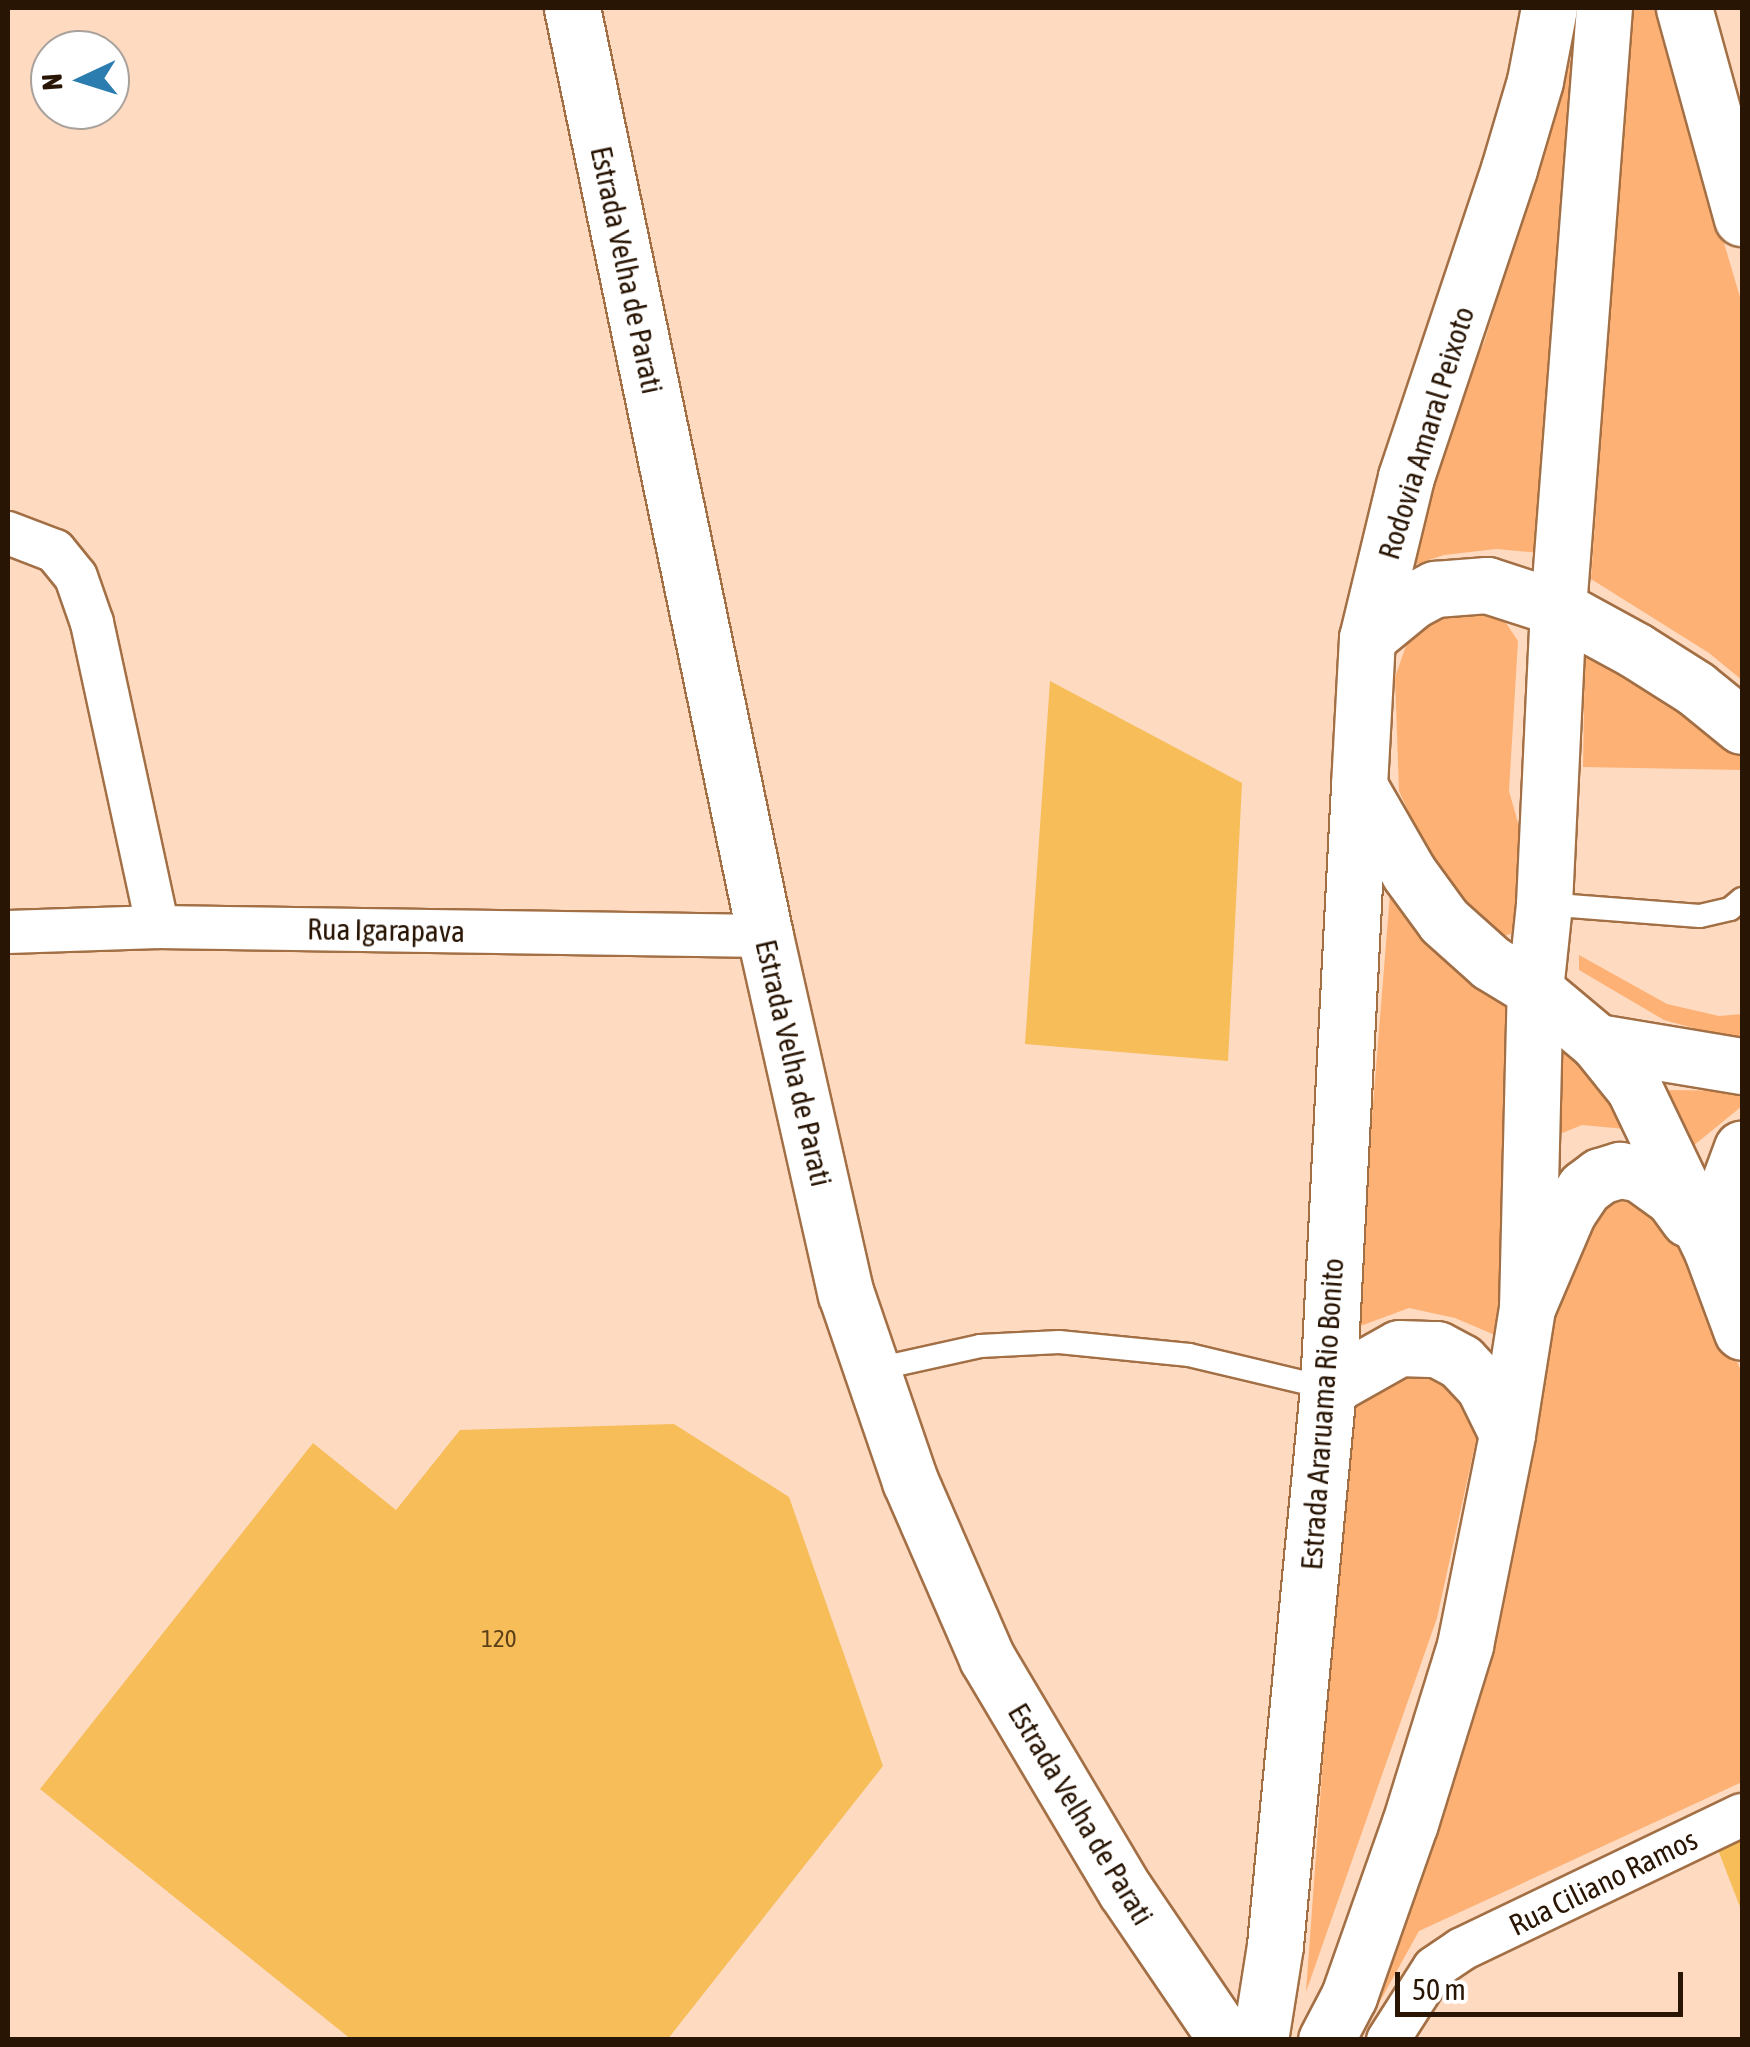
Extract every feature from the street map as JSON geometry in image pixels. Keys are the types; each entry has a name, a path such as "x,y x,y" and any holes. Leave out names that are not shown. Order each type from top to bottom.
{"main road":[{"name":"Estrada Velha de Parati","path":"572,8 765,936 846,1294 910,1481 987,1658 1134,1904 1226,2040"},
{"name":"Rodovia Amaral Peixoto","path":"1359,786 1368,638 1406,478 1509,169 1535,81 1549,8"},
{"path":"1326,2040 1348,1996 1404,1840 1465,1645 1508,1434 1527,1308 1535,990 1544,904 1558,608 1604,8"},
{"path":"1684,8 1727,126 1742,218"},
{"path":"1368,638 1435,589 1487,586 1558,608 1695,688 1742,726"},
{"path":"1359,786 1409,873 1444,921 1490,963 1535,990 1597,1042 1634,1088 1712,1251 1740,1324"},
{"name":"Estrada Araruama Rio Bonito","path":"1260,2040 1275,1944 1328,1388 1359,786"},
{"path":"1597,1042 1742,1066"},
{"path":"1740,1324 1723,1199 1742,1148"},
{"path":"1527,1308 1568,1212 1584,1188 1600,1176 1620,1170 1654,1182 1672,1198 1712,1251"},
{"path":"1328,1388 1398,1348 1437,1349 1461,1362 1484,1387 1508,1434"}],"street":[{"path":"8,533 55,551 76,577 92,622 158,927"},
{"name":"Rua Igarapava","path":"8,932 158,927 765,936"},
{"name":"Rua Ciliano Ramos","path":"1388,2040 1434,1968 1462,1949 1742,1815"}],"lane":[{"path":"1544,904 1660,916 1700,916 1730,909 1742,900"},
{"path":"872,1370 980,1346 1059,1342 1189,1354 1328,1388"}],"shaded area":[{"path":"1632,8 1655,8 1742,304 1742,680 1709,653 1591,579"},
{"path":"1574,49 1541,553 1496,549 1444,555 1399,570 1428,452 1484,343"},
{"path":"1447,602 1494,605 1518,641 1509,791 1526,851 1529,927 1494,940 1445,891 1399,791 1395,677 1412,629"},
{"path":"1585,649 1682,708 1742,757 1742,770 1583,767"},
{"path":"1390,894 1448,953 1525,1010 1495,1335 1455,1318 1409,1308 1355,1328"},
{"path":"1579,955 1667,1004 1719,1016 1742,1014 1742,1036 1729,1038 1664,1020 1579,970"},
{"path":"1544,1030 1594,1075 1625,1129 1582,1125 1540,1142"},
{"path":"1666,1090 1742,1091 1742,1106 1693,1146"},
{"path":"1633,1192 1668,1206 1742,1373 1742,1782 1419,1931 1359,2039 1337,2040 1557,1276 1604,1201"},
{"path":"1435,1365 1480,1422 1437,1618 1306,1992 1349,1403 1364,1384"}],"building":[{"path":"1050,681 1242,783 1228,1061 1025,1044"},
{"path":"674,1424 789,1497 883,1766 667,2040 352,2040 40,1789 313,1443 396,1510 460,1430"},
{"path":"1742,1830 1742,1912 1715,1842"}]}
